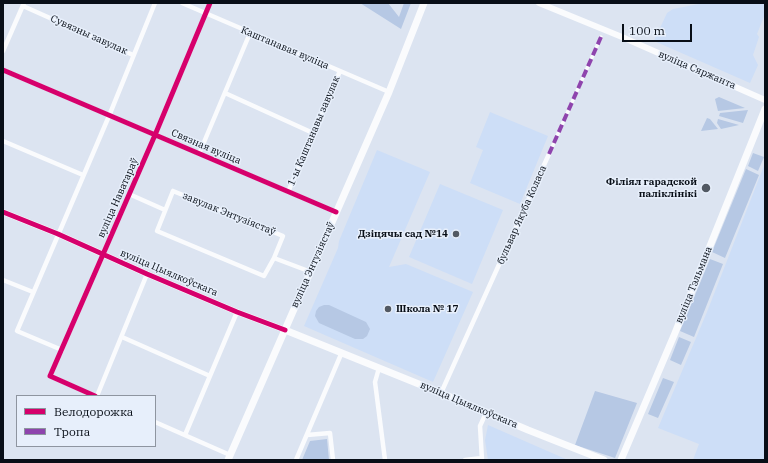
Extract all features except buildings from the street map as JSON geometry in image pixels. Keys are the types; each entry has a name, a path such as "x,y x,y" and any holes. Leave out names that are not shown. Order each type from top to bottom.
{"main road":[{"name":"вуліца Энтузіястаў","path":"229,458 311,272 388,92 424,3"},
{"name":"вуліца Тэльмана","path":"622,460 765,109"},
{"name":"вуліца Цыялкоўскага","path":"285,330 604,460"}],"street":[{"path":"62,350 17,331 109,116 155,3"},
{"name":"Каштанавая вуліца","path":"182,3 388,92"},
{"name":"вуліца Наватараў","path":"94,395 50,376 155,135 210,3"},
{"name":"вуліца Сяржанта","path":"539,3 622,37 765,100"},
{"path":"3,51 24,4"},
{"name":"Сувязны завулак","path":"24,4 133,56"},
{"path":"199,154 250,33"},
{"name":"бульвар Якуба Коласа","path":"441,393 601,37"},
{"name":"Связная вуліца","path":"3,70 336,212"},
{"name":"1-ы Каштанавы завулак","path":"288,192 340,71"},
{"path":"225,93 313,133"},
{"path":"3,141 83,176"},
{"name":"завулак Энтузіястаў","path":"173,191 283,236 274,258 264,276 156,231 173,191"},
{"path":"129,194 165,210"},
{"name":"вуліца Цыялкоўскага","path":"3,212 58,234 237,312 285,330"},
{"path":"274,258 311,272"},
{"path":"96,395 122,337 147,274"},
{"path":"3,280 33,292"},
{"path":"185,435 237,312"},
{"path":"122,337 210,376"},
{"path":"296,460 342,352"},
{"path":"379,368 375,382 385,460"},
{"path":"465,460 482,459 480,426 486,413"},
{"path":"156,422 185,435 229,458"},
{"path":"307,435 330,433 334,460"}],"shaded area":[{"path":"360,3 388,3 399,17 404,3 411,3 401,29"},
{"path":"704,3 765,3 765,14 757,34 759,37 753,55 758,65 750,83 654,41 667,13 673,9"},
{"path":"719,97 745,108 718,111 715,99"},
{"path":"748,110 743,123 719,116 720,113"},
{"path":"490,112 548,136 520,204 470,183 483,150 476,147"},
{"path":"707,118 710,119 718,129 701,131"},
{"path":"718,119 739,125 721,129 717,123"},
{"name":"Школа № 17","path":"377,150 430,172 389,267 406,264 473,292 433,382 304,326 338,248 339,241"},
{"path":"753,153 764,157 758,171 748,166"},
{"path":"765,163 765,460 693,460 699,444 658,428 707,312"},
{"path":"746,169 759,175 725,258 712,252"},
{"name":"Дзіцячы сад №14","path":"440,184 503,210 472,284 409,257"},
{"path":"710,259 723,264 694,337 680,331"},
{"path":"329,305 366,322 370,329 367,336 363,339 355,339 319,323 315,316 316,311 319,307"},
{"path":"679,337 691,342 681,365 670,360"},
{"path":"663,378 674,382 658,418 648,414"},
{"path":"595,391 637,403 615,458 575,445"},
{"path":"488,425 568,460 488,460 485,440"},
{"path":"327,439 329,460 302,460 310,441"}],"marked path":[{"path":"549,154 601,37"}],"cycle path":[{"path":"93,395 50,376 155,135 210,3"},
{"path":"3,70 336,212"},
{"path":"3,212 58,234 237,312 285,330"}],"place":[{"name":"Філіял гарадской паліклінікі","path":"706,188"},
{"name":"Дзіцячы сад №14","path":"456,234"},
{"name":"Школа № 17","path":"388,309"}]}
